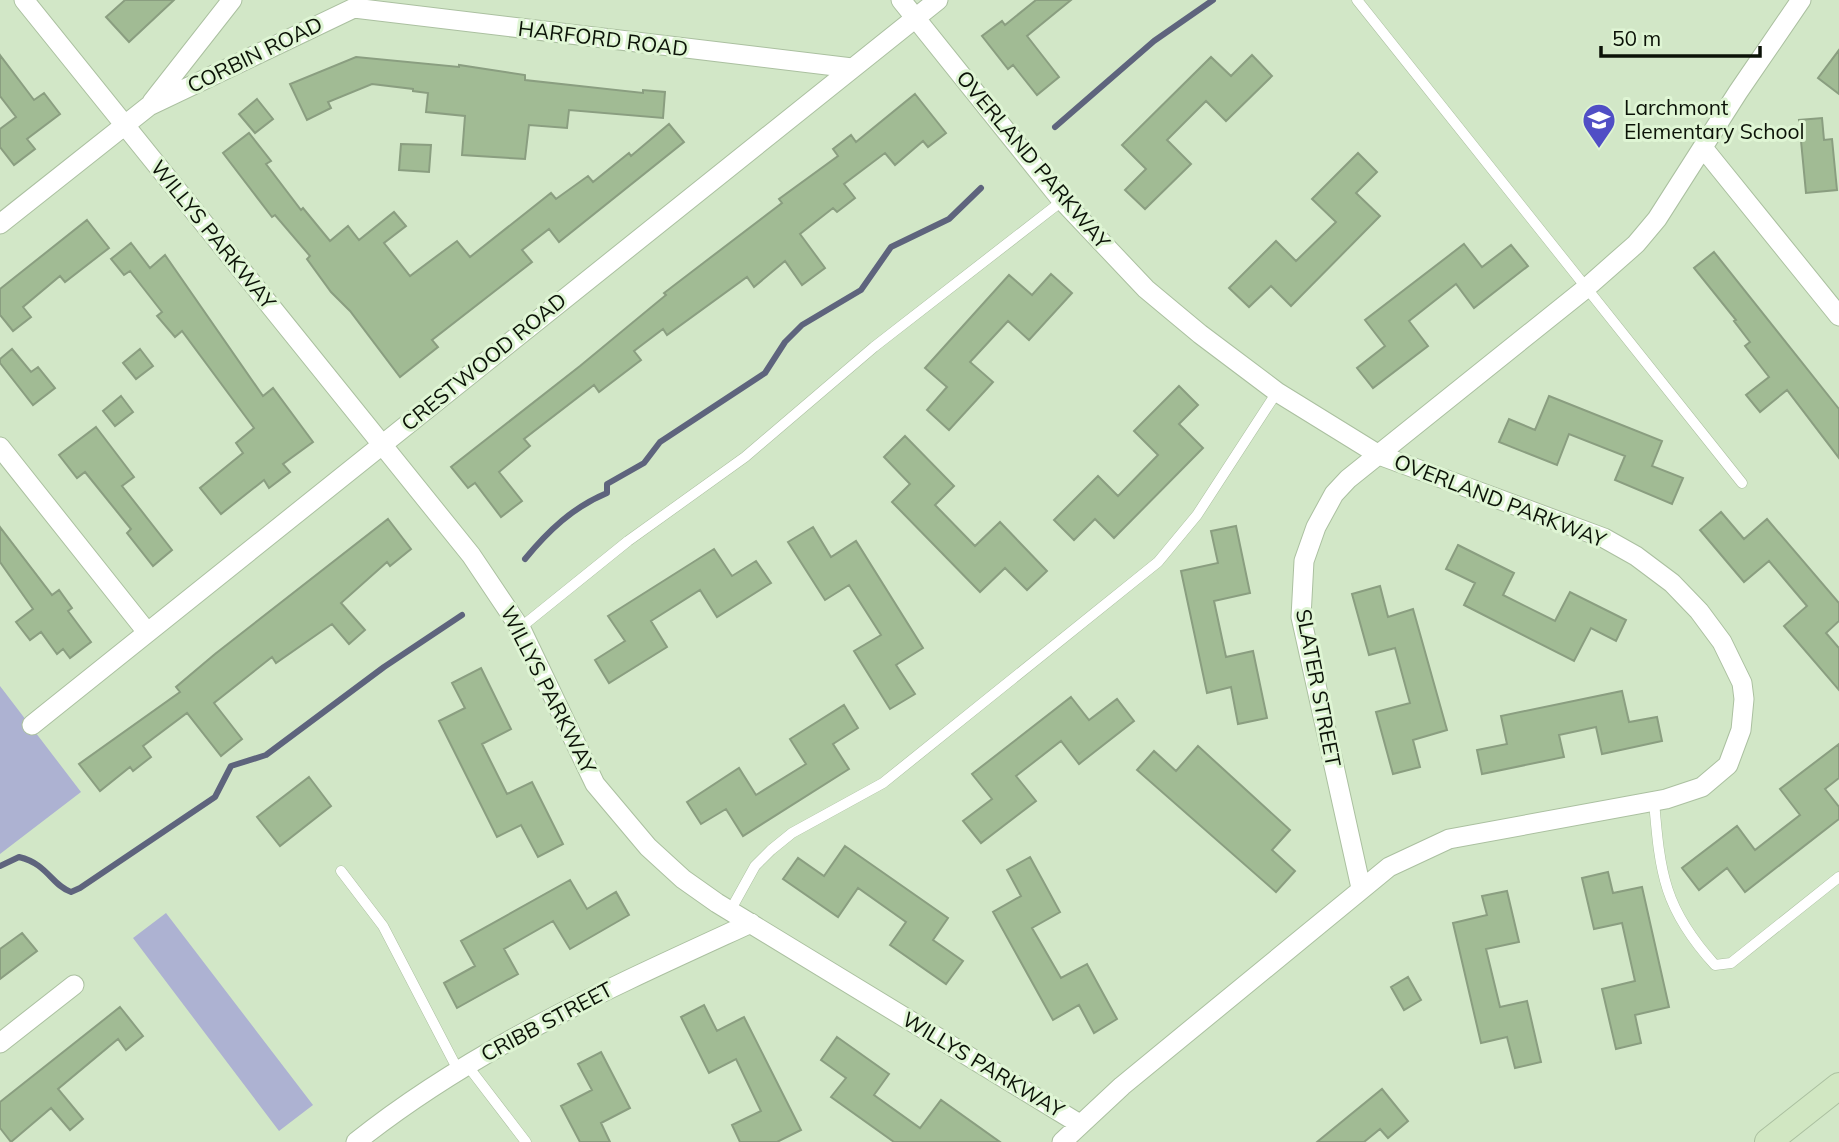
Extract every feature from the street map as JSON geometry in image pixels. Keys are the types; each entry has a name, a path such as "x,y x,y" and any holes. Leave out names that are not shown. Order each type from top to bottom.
{"main road":[{"path":"1773,1141 1839,1086"}],"street":[{"name":"WILLYS PARKWAY","path":"24,0 471,555 520,628 596,784 648,847 683,878 730,911 1079,1123"},
{"name":"CORBIN ROAD","path":"149,106 232,0"},
{"name":"OVERLAND PARKWAY","path":"901,0 1062,201 1146,289 1277,392 1379,455 1604,538 1636,556 1672,583 1699,611 1722,642 1742,683 1741,730 1728,765 1702,787 1654,801 1449,839 1389,867 1361,888"},
{"name":"CRESTWOOD ROAD","path":"32,725 938,0"},
{"name":"SLATER STREET","path":"1361,888 1301,617 1300,582 1316,527 1334,494 1348,479 1585,289 1636,244 1657,219 1801,0"},
{"name":"CORBIN ROAD","path":"0,224 149,106 354,4"},
{"name":"HARFORD ROAD","path":"354,4 852,68"},
{"path":"1704,149 1839,316"},
{"path":"0,447 147,632"},
{"path":"1062,1142 1079,1123 1361,888"},
{"name":"CRIBB STREET","path":"356,1142 462,1067 554,1016 751,923"},
{"path":"0,1043 74,985"}],"lane":[{"path":"1357,0 1742,483"},
{"path":"520,628 628,541 745,457 874,347 1062,201"},
{"path":"730,911 755,866 771,850 792,833 883,783 1158,562 1197,515 1277,392"},
{"path":"1654,801 1658,852 1670,902 1690,937 1715,965 1731,963 1839,877"},
{"path":"341,871 383,926 462,1067 526,1142"}],"shaded area":[{"path":"0,686 81,792 0,854"},
{"path":"166,913 313,1105 279,1131 133,938"}],"building":[{"path":"125,0 174,0 129,42 106,17"},
{"path":"1036,0 1071,0 1027,36 1059,77 1037,95 1013,65 1008,69 982,36 1002,21 1005,25"},
{"path":"1839,50 1839,94 1818,78"},
{"path":"0,55 34,100 44,93 60,114 27,139 35,149 14,165 0,147 0,129 16,117 0,96"},
{"path":"1252,55 1272,76 1226,121 1206,101 1167,140 1191,164 1145,209 1125,190 1146,169 1122,145 1211,57 1231,76"},
{"path":"356,57 459,65 525,75 525,80 643,93 643,90 665,92 663,118 569,110 567,128 529,125 525,159 462,155 465,116 426,112 428,93 413,89 372,84 328,102 331,108 307,120 290,84"},
{"path":"915,94 946,133 928,147 923,141 895,165 885,153 844,184 855,198 837,212 833,208 800,234 825,268 802,285 785,261 754,287 747,277 667,335 663,329 634,351 641,360 599,392 594,385 524,439 530,446 499,472 522,501 501,517 475,483 468,488 451,467 580,366 666,295 664,293 782,203 779,199 838,156 833,149 851,135 856,142"},
{"path":"257,99 273,119 255,133 239,114"},
{"path":"1822,118 1824,140 1832,139 1837,190 1806,193 1799,120"},
{"path":"669,124 684,142 559,242 549,229 522,250 532,262 432,340 438,347 400,377 350,311 331,292 307,259 310,256 275,215 272,217 223,153 249,133 271,161 266,164 301,210 303,208 330,241 348,226 359,240 394,212 406,226 384,243 410,276 457,241 470,257 551,193 556,199 588,176 593,182 629,153 631,156"},
{"path":"401,144 431,145 429,172 399,170"},
{"path":"1358,153 1377,172 1356,193 1380,216 1291,306 1271,286 1249,307 1229,288 1276,241 1296,261 1336,222 1312,199"},
{"path":"87,220 109,248 65,282 60,276 23,307 31,317 13,331 0,315 0,289"},
{"path":"131,243 150,268 165,255 263,396 273,388 313,442 283,464 290,472 269,488 264,480 221,514 200,488 243,453 236,443 254,428 182,331 175,337 157,316 162,312 130,271 124,275 111,259"},
{"path":"1464,244 1482,267 1511,245 1528,266 1474,308 1456,284 1409,321 1428,346 1373,388 1357,368 1385,346 1365,320"},
{"path":"1714,252 1839,409 1839,458 1787,390 1760,412 1746,395 1769,377 1745,346 1750,342 1734,321 1736,320 1694,268"},
{"path":"1051,274 1072,293 1029,340 1008,321 970,362 993,382 949,430 927,410 947,387 925,368 1009,275 1032,295"},
{"path":"12,349 31,372 38,367 55,388 33,405 0,363 0,359"},
{"path":"140,349 153,366 136,379 123,363"},
{"path":"1179,386 1198,405 1179,424 1203,448 1114,538 1095,519 1074,540 1054,520 1098,476 1118,496 1158,455 1134,431"},
{"path":"121,396 133,412 115,426 103,411"},
{"path":"1549,396 1662,441 1652,466 1683,478 1672,504 1615,480 1625,456 1569,434 1557,465 1499,442 1509,419 1535,430"},
{"path":"96,427 134,477 122,486 172,550 153,566 127,533 131,529 85,472 77,478 59,455"},
{"path":"905,436 954,486 935,505 975,546 1000,522 1047,571 1027,590 1005,568 980,592 892,502 910,484 884,457"},
{"path":"1721,512 1744,539 1767,519 1839,603 1839,621 1826,633 1839,648 1839,690 1784,626 1807,606 1769,561 1744,582 1700,530"},
{"path":"388,519 411,549 390,566 387,562 341,603 365,630 349,644 332,624 276,663 272,657 214,703 242,739 221,756 187,713 143,746 151,757 133,771 130,767 100,791 79,764 180,692 176,687 215,654"},
{"path":"1236,526 1250,593 1214,601 1226,657 1253,651 1267,718 1238,724 1231,687 1207,693 1181,571 1218,563 1211,531"},
{"path":"0,527 52,595 59,590 72,608 68,611 91,642 70,658 63,649 57,654 41,632 30,640 16,622 33,609 0,562"},
{"path":"813,527 831,557 856,541 923,648 896,665 915,694 890,709 854,651 881,635 849,585 825,600 788,542"},
{"path":"1458,545 1514,573 1503,595 1555,621 1570,592 1626,620 1616,641 1591,628 1574,661 1464,605 1475,583 1446,569"},
{"path":"714,549 732,576 756,561 771,583 717,617 700,590 651,621 667,647 609,683 595,660 625,641 608,616"},
{"path":"1380,586 1388,617 1413,609 1447,730 1413,740 1420,767 1393,774 1376,712 1410,703 1395,648 1369,655 1352,594"},
{"path":"481,668 511,729 482,744 507,794 532,782 563,844 538,857 521,825 497,837 439,721 465,708 452,683"},
{"path":"1622,691 1629,722 1657,717 1662,741 1602,754 1596,727 1559,735 1564,757 1482,774 1477,750 1507,744 1501,716"},
{"path":"1071,697 1089,720 1117,699 1134,721 1079,764 1061,741 1016,776 1036,801 981,843 963,821 992,799 972,774"},
{"path":"844,705 858,728 833,744 849,769 743,836 726,809 701,824 687,802 739,768 756,795 806,764 790,739"},
{"path":"1839,744 1839,778 1825,789 1839,807 1839,819 1745,892 1727,868 1699,890 1682,868 1737,826 1755,850 1800,815 1780,789"},
{"path":"1198,746 1290,830 1272,850 1295,871 1276,892 1137,770 1154,751 1176,771"},
{"path":"309,777 331,806 280,846 257,817"},
{"path":"845,846 948,918 933,940 963,961 946,984 890,945 906,922 858,888 838,917 783,879 798,858 824,876"},
{"path":"1030,857 1060,912 1032,928 1061,978 1087,964 1117,1019 1094,1033 1079,1005 1053,1020 993,912 1021,896 1007,870"},
{"path":"1608,872 1613,893 1642,887 1669,1007 1635,1015 1641,1043 1616,1049 1602,989 1635,981 1622,923 1594,929 1582,878"},
{"path":"570,880 587,909 616,892 629,915 570,949 553,921 504,949 518,974 457,1008 444,983 475,966 461,941"},
{"path":"1507,891 1519,942 1486,949 1500,1007 1527,1001 1541,1062 1515,1068 1507,1037 1481,1043 1453,923 1487,915 1482,896"},
{"path":"22,933 37,951 0,979 0,949"},
{"path":"1408,977 1421,1000 1404,1010 1391,987"},
{"path":"704,1005 717,1031 744,1017 801,1130 777,1142 740,1142 732,1125 761,1111 736,1059 709,1073 681,1017"},
{"path":"120,1007 143,1036 126,1050 118,1039 58,1089 83,1119 70,1130 51,1108 11,1142 0,1128 0,1102"},
{"path":"837,1037 889,1074 874,1095 920,1128 941,1100 1000,1142 894,1142 831,1097 846,1078 821,1060"},
{"path":"601,1052 630,1108 601,1123 610,1142 580,1142 561,1106 592,1090 578,1064"},
{"path":"1382,1089 1408,1121 1388,1138 1380,1129 1364,1142 1317,1142"}],"waterway":[{"path":"1055,127 1154,41 1213,0"},
{"path":"525,559 562,521 583,505 607,493 607,484 644,463 660,442 765,373 785,342 802,325 861,290 891,247 949,219 981,188"},
{"path":"0,866 19,857 37,864 64,889 71,892 80,888 215,797 231,766 266,755 384,667 462,615"}],"place":[{"name":"Larchmont Elementary School","path":"1599,150"}]}
